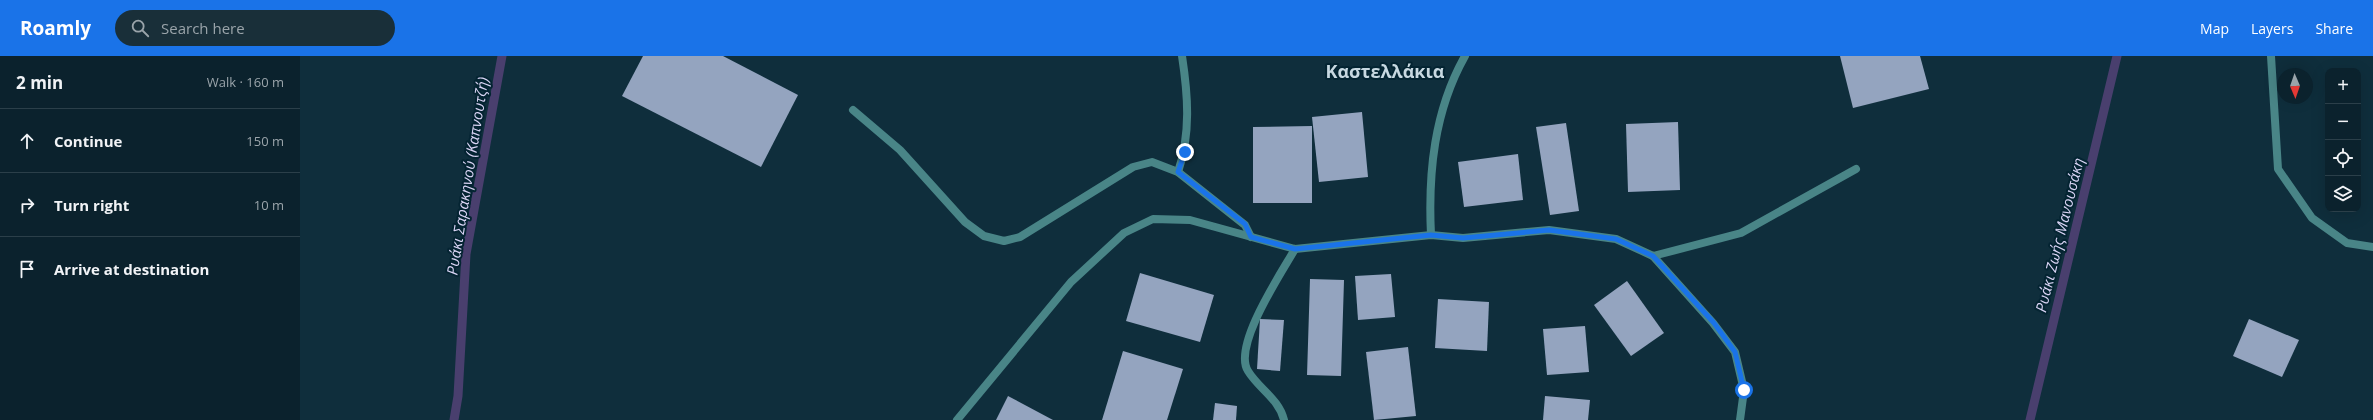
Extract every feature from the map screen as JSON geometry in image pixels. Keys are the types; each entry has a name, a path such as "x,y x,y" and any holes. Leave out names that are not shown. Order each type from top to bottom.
{"street":[{"path":"1178,172 1185,152 1188,132 1182,56"},
{"path":"1431,235 1430,198 1432,163 1440,116 1452,79 1465,56"},
{"path":"2271,56 2278,169 2312,218 2347,243 2373,247"},
{"path":"853,110 900,150 965,222 984,236 1004,241 1026,233 1133,167 1152,162 1178,172 1245,224 1251,237"},
{"path":"1653,256 1741,233 1856,169"},
{"path":"957,420 1071,282 1124,233 1153,219 1190,220 1295,249 1431,235 1463,238 1549,230 1616,239 1653,256 1714,323 1735,352 1744,390 1740,420"},
{"path":"1284,420 1277,403 1247,370 1246,349 1249,335 1260,311 1295,249"}],"building":[{"path":"643,56 723,56 798,95 761,167 622,96"},
{"path":"1840,56 1920,56 1929,89 1853,108"},
{"path":"1362,112 1368,177 1319,182 1312,117"},
{"path":"1678,122 1680,190 1628,192 1626,124"},
{"path":"1566,123 1579,211 1550,215 1536,127"},
{"path":"1312,126 1312,203 1253,203 1253,127"},
{"path":"1518,154 1523,200 1464,207 1458,162"},
{"path":"1140,273 1214,295 1200,342 1126,321"},
{"path":"1391,274 1395,317 1358,320 1355,276"},
{"path":"1310,279 1344,280 1341,376 1307,375"},
{"path":"1627,281 1664,333 1631,356 1594,305"},
{"path":"1438,299 1489,302 1487,351 1435,348"},
{"path":"1260,319 1284,320 1280,371 1257,369"},
{"path":"2249,319 2299,340 2282,377 2233,356"},
{"path":"1585,326 1589,372 1547,375 1543,329"},
{"path":"1408,347 1416,416 1374,420 1366,352"},
{"path":"1123,351 1183,369 1167,420 1102,420"},
{"path":"1008,396 1053,420 996,420"},
{"path":"1545,396 1590,400 1588,420 1543,420"},
{"path":"1215,403 1237,406 1236,420 1213,420"}],"waterway":[{"name":"Ρυάκι Σαρακηνού (Καπνουτζή)","path":"454,420 458,396 466,254 502,56"},
{"name":"Ρυάκι Ζωής Μανουσάκη","path":"2030,420 2117,56"}],"district":[{"name":"Καστελλάκια","path":"1385,72"}],"route":[{"path":"1185,152 1178,172 1245,224 1251,237 1295,249 1431,235 1463,238 1549,230 1616,239 1653,256 1714,323 1735,352 1744,390"}]}
